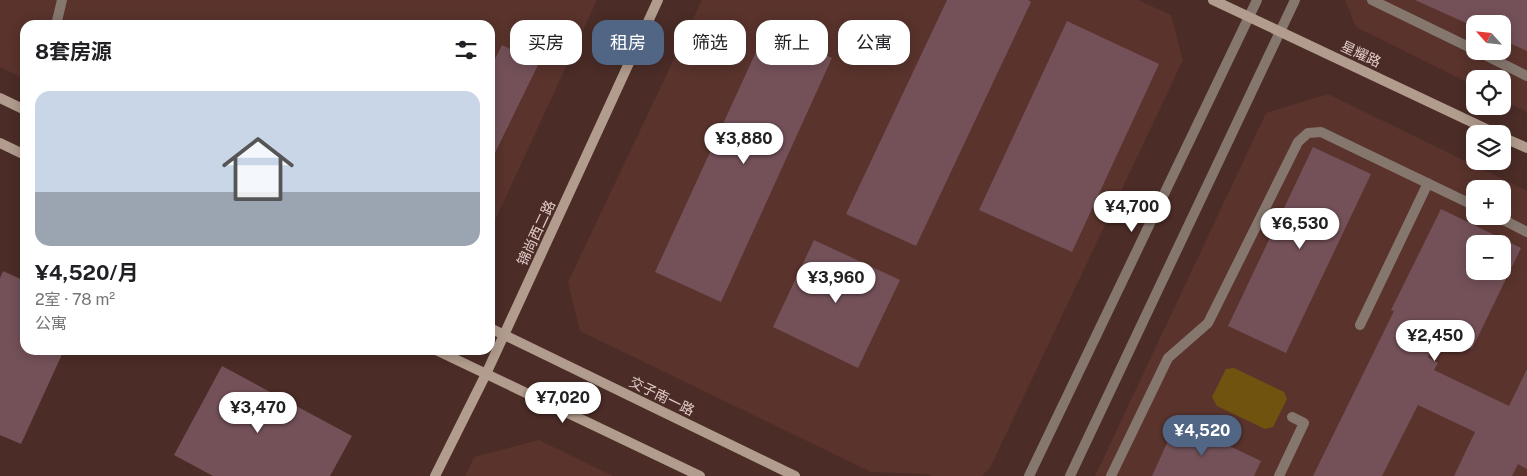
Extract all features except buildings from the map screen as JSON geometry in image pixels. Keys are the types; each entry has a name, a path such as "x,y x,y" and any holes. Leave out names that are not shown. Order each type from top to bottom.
{"street":[{"path":"57,20 62,0"},
{"name":"锦尚西二路","path":"495,354 658,0"},
{"name":"星耀路","path":"1213,0 1478,125"},
{"path":"1029,476 1258,0"},
{"path":"1070,476 1295,0"},
{"path":"1372,0 1466,46"},
{"path":"1494,60 1527,76"},
{"path":"0,98 20,107"},
{"path":"1111,476 1168,358 1208,323 1298,142 1308,133 1321,132 1466,202"},
{"path":"1511,140 1527,148"},
{"path":"0,143 20,153"},
{"path":"1360,325 1428,183"},
{"path":"1511,224 1527,232"},
{"name":"交子南一路","path":"495,330 795,476"},
{"path":"446,355 700,476"},
{"name":"锦尚西二路","path":"435,476 495,355"},
{"path":"1279,476 1304,423 1292,417"}],"shaded area":[{"path":"0,0 597,0 582,32 582,20 510,20 510,65 567,65 495,220 495,20 20,20 20,77 0,67"},
{"path":"702,0 1138,0 1171,15 1183,60 990,468 982,476 931,476 927,474 871,472 580,331 568,282 674,59 674,65 746,65 746,20 692,20"},
{"path":"1345,0 1527,0 1527,112 1511,104 1511,70 1466,70 1466,82 1356,27"},
{"path":"1328,94 1466,161 1466,170 1484,170 1504,180 1466,180 1466,225 1511,225 1511,183 1527,191 1527,476 1095,476 1266,113"},
{"path":"1234,368 1284,392 1287,399 1273,427 1265,429 1217,406 1212,397 1226,369"},
{"path":"539,440 613,476 465,476 474,457"}]}
